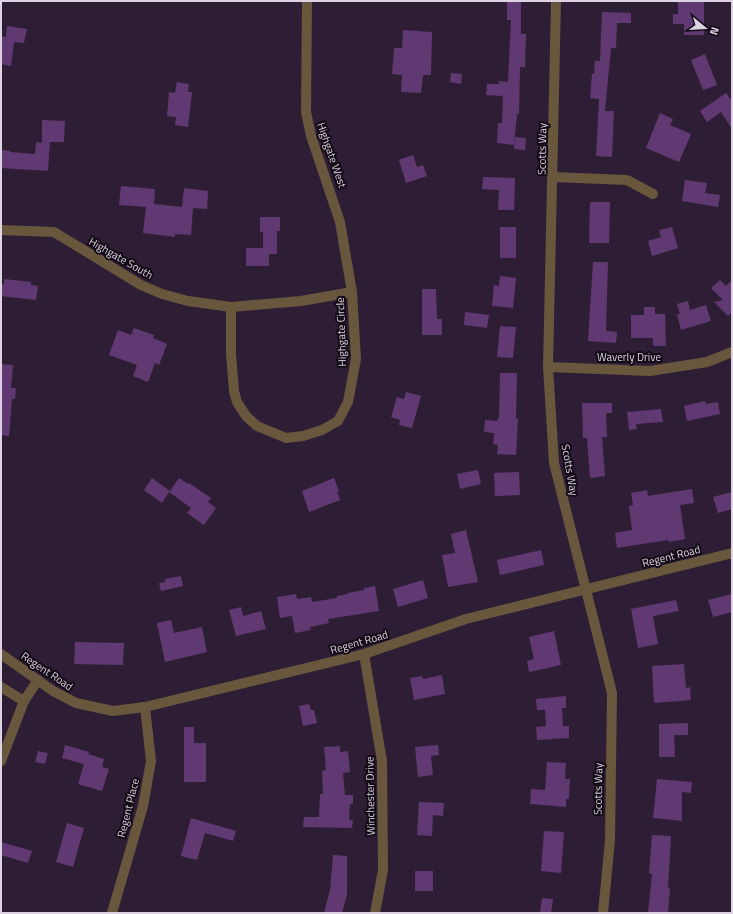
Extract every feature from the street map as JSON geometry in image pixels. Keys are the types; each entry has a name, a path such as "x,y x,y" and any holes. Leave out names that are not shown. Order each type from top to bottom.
{"street":[{"name":"Highgate West","path":"307,1 306,112 311,136 340,222 352,292"},
{"name":"Scotts Way","path":"556,1 548,367 554,463 612,693 610,840 604,913"},
{"path":"553,177 627,180 653,194"},
{"name":"Highgate South","path":"1,230 54,232 141,285 162,294 188,301 231,307"},
{"name":"Highgate Circle","path":"352,292 356,359 348,402 338,420 322,430 303,436 286,438 257,426 246,416 237,402 234,391 231,354 231,307 300,301 352,292"},
{"name":"Waverly Drive","path":"548,367 650,371 707,362 732,352"},
{"name":"Regent Road","path":"1,654 38,680 76,703 113,711 145,707 364,654 466,619 732,553"},
{"name":"Winchester Drive","path":"364,654 382,761 383,870 375,913"},
{"path":"1,761 24,701 38,680"},
{"path":"1,687 24,701"},
{"name":"Regent Place","path":"112,913 143,806 151,761 145,707"}],"building":[{"path":"507,1 521,1 521,34 526,34 525,67 520,67 519,114 517,114 514,145 497,143 498,123 502,123 503,96 486,95 487,84 499,84 499,81 508,82 511,20 507,20"},
{"path":"678,1 704,1 704,35 684,35 684,24 673,24 673,14 678,14"},
{"path":"602,12 631,13 631,23 617,23 616,48 611,48 605,111 614,111 612,157 596,156 599,99 590,98 592,74 594,74 595,61 600,61"},
{"path":"7,26 27,29 24,43 14,42 11,66 1,64 1,36 6,37"},
{"path":"403,30 432,32 431,75 423,75 421,93 401,92 402,75 392,74 394,48 402,48"},
{"path":"705,54 717,85 703,90 691,60"},
{"path":"451,73 462,74 461,84 450,82"},
{"path":"177,82 189,84 188,92 192,92 188,127 175,125 176,117 167,116 169,92 175,93"},
{"path":"726,93 732,101 732,129 721,112 707,122 700,111"},
{"path":"660,113 673,119 670,125 691,134 679,162 646,148"},
{"path":"42,120 65,121 64,142 50,142 48,171 1,168 2,150 35,154 36,142 42,143"},
{"path":"515,137 526,138 525,150 514,149"},
{"path":"413,155 417,167 423,165 427,176 406,183 399,160"},
{"path":"483,177 515,178 514,210 498,210 499,190 482,189"},
{"path":"685,180 707,183 705,193 720,195 718,207 682,201"},
{"path":"121,186 155,189 154,204 182,207 184,188 208,191 207,209 193,208 191,235 175,234 175,237 143,233 146,207 119,205"},
{"path":"590,202 610,202 609,243 589,243"},
{"path":"260,217 280,217 280,231 277,231 277,254 269,254 269,266 246,266 246,248 263,248 263,232 260,232"},
{"path":"500,227 516,227 516,258 500,258"},
{"path":"672,227 678,248 652,256 648,241 661,237 659,230"},
{"path":"593,262 608,262 606,331 617,332 616,343 588,341"},
{"path":"500,276 516,278 513,308 492,306 494,285 499,286"},
{"path":"4,279 31,282 31,285 38,286 36,300 1,296 1,284 4,284"},
{"path":"720,280 726,286 732,280 732,312 728,316 714,302 723,300 711,288"},
{"path":"422,289 436,289 437,319 442,319 442,335 422,335"},
{"path":"688,301 690,310 706,305 711,321 681,330 677,314 680,314 677,304"},
{"path":"644,307 655,307 655,314 665,314 666,346 653,346 653,338 631,338 631,315 644,315"},
{"path":"465,312 489,315 487,328 464,325"},
{"path":"500,326 516,327 513,358 497,357"},
{"path":"134,328 154,335 153,338 167,344 159,365 155,363 148,382 133,376 137,365 109,355 118,330 131,335"},
{"path":"1,364 13,365 11,388 16,388 15,399 12,399 9,436 1,435"},
{"path":"500,373 517,373 516,418 518,419 516,455 497,454 498,445 493,444 494,433 484,432 485,420 497,421 499,417"},
{"path":"406,392 421,396 412,428 399,425 400,420 391,417 397,397 404,399"},
{"path":"705,401 706,404 718,402 720,414 687,421 684,406"},
{"path":"582,403 612,403 612,413 606,413 607,437 602,437 605,476 590,478 587,438 583,438"},
{"path":"661,409 663,422 636,424 637,429 629,430 627,412"},
{"path":"478,470 481,484 460,489 457,474"},
{"path":"519,472 520,495 495,496 494,473"},
{"path":"152,478 170,491 179,478 211,498 208,502 216,508 204,525 187,513 191,508 169,492 162,503 144,490"},
{"path":"334,478 339,491 337,492 340,500 309,512 302,491"},
{"path":"692,489 694,503 680,505 685,539 669,542 668,540 617,548 615,533 632,530 629,506 633,505 631,493 647,490 648,496"},
{"path":"732,492 732,509 718,513 713,497"},
{"path":"466,530 478,582 448,587 442,555 455,553 451,534"},
{"path":"541,550 544,565 500,575 497,560"},
{"path":"181,576 183,586 161,591 159,583 165,582 165,579"},
{"path":"423,580 428,598 398,607 393,589"},
{"path":"375,586 379,611 328,619 329,623 310,627 311,630 295,633 292,616 280,618 277,597 296,594 297,599 311,597 312,602 337,598 337,596"},
{"path":"732,594 732,612 713,617 708,600"},
{"path":"676,600 679,611 653,616 658,644 638,648 631,609"},
{"path":"241,607 243,616 261,611 266,629 236,636 229,610"},
{"path":"171,620 174,633 202,627 207,652 165,662 157,623"},
{"path":"554,631 561,665 529,672 527,661 534,659 529,637"},
{"path":"75,642 124,643 123,665 74,664"},
{"path":"684,664 686,688 690,687 691,700 654,703 652,666"},
{"path":"442,675 445,694 414,700 410,678 422,676 423,679"},
{"path":"566,696 566,708 562,708 563,726 569,726 569,738 537,740 536,727 546,726 545,710 537,710 536,699"},
{"path":"309,704 311,710 314,710 317,723 303,726 299,706"},
{"path":"688,723 688,735 674,735 675,757 659,757 659,724"},
{"path":"184,727 194,727 194,743 206,743 206,782 184,782"},
{"path":"65,745 89,752 88,754 104,759 102,767 109,769 102,791 78,784 84,764 62,758"},
{"path":"438,745 439,755 431,756 433,775 418,777 415,747"},
{"path":"340,746 340,752 348,751 350,772 343,773 345,795 353,795 353,804 350,804 349,820 353,820 352,828 303,827 304,817 319,817 320,794 323,794 322,771 326,770 324,747"},
{"path":"38,751 48,753 45,764 35,762"},
{"path":"547,762 566,763 565,779 570,779 569,799 566,799 566,807 530,804 531,789 545,790"},
{"path":"657,779 692,782 691,793 682,792 682,821 653,818"},
{"path":"419,802 444,803 443,816 433,815 432,836 417,835"},
{"path":"191,818 236,831 233,841 205,833 197,860 181,856"},
{"path":"67,823 84,828 73,867 56,862"},
{"path":"544,831 564,832 561,873 541,871"},
{"path":"652,835 671,836 668,913 648,913 652,874 649,873"},
{"path":"1,842 32,851 28,863 1,855"},
{"path":"333,855 347,856 347,895 342,913 324,913 330,890"},
{"path":"415,871 433,871 433,891 415,891"},
{"path":"542,898 553,899 551,913 540,913"}]}
